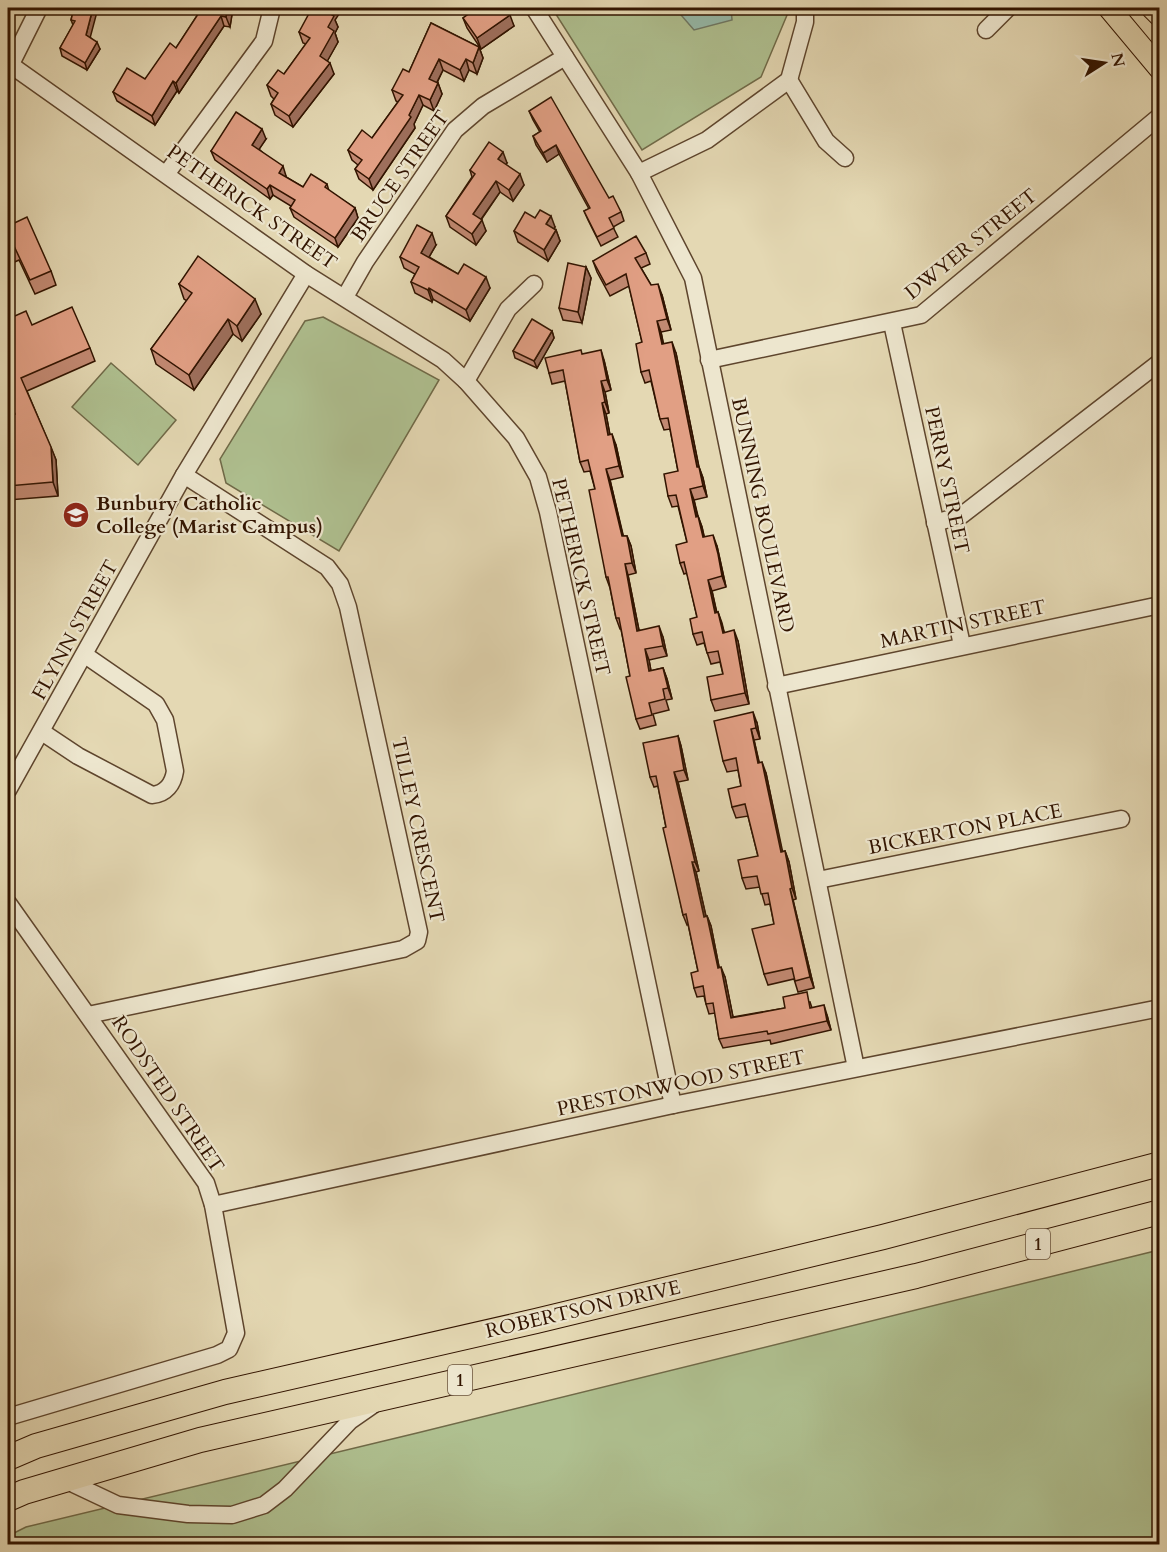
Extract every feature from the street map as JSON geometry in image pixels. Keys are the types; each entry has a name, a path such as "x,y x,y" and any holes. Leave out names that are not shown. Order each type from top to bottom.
{"highway":[{"name":"ROBERTSON DRIVE","path":"8,1458 36,1446 225,1392 536,1321 849,1245 1160,1164"},
{"name":"1","path":"8,1499 200,1440 916,1276 1160,1212"}],"main road":[{"path":"1109,8 1160,69"},
{"path":"1152,8 1160,16"}],"street":[{"path":"9,63 39,8"},
{"path":"167,173 264,41 272,8"},
{"name":"BUNNING BOULEVARD","path":"534,8 639,173 693,278 856,1068"},
{"path":"639,173 707,140 789,80 805,22 805,8"},
{"path":"986,30 1008,8"},
{"name":"BRUCE STREET","path":"345,297 365,262 455,130 483,106 565,57"},
{"name":"PETHERICK STREET","path":"9,63 306,273 431,351 466,381 516,438 542,489 673,1105"},
{"path":"789,80 826,141 845,158"},
{"name":"DWYER STREET","path":"709,360 892,323 921,315 1160,116"},
{"name":"FLYNN STREET","path":"8,790 184,475 306,273"},
{"path":"466,381 508,309 534,284"},
{"name":"PERRY STREET","path":"892,323 962,645"},
{"path":"934,523 962,515 1160,362"},
{"name":"TILLEY CRESCENT","path":"88,1015 403,949 417,941 419,932 348,607 340,584 327,567 184,475"},
{"name":"MARTIN STREET","path":"776,686 1160,604"},
{"path":"42,732 78,756 152,795 164,792 174,779 175,771 163,712 156,704 85,655"},
{"name":"BICKERTON PLACE","path":"818,880 1121,819"},
{"name":"RODSTED STREET","path":"8,903 206,1183 213,1205 236,1334 229,1349 217,1355 8,1417"},
{"name":"PRESTONWOOD STREET","path":"213,1205 673,1105 1160,1008"},
{"path":"65,1480 118,1505 188,1514 232,1515 264,1504 285,1489 350,1421 384,1398"}],"shaded area":[{"path":"552,8 790,8 761,77 642,150"},
{"path":"675,8 731,8 732,20 694,30"},
{"path":"323,317 439,380 339,551 226,483 220,459 305,321"},
{"path":"111,363 176,420 138,465 72,407"},
{"path":"1159,1250 1159,1544 8,1544 8,1536 26,1527"}],"building":[{"path":"74,8 93,8 86,35 97,42 85,63 60,48 75,21 71,20"},
{"path":"202,8 227,8 226,17 221,16 176,83 173,81 152,116 113,92 127,68 145,79 170,43 176,48"},
{"path":"312,8 332,8 329,13 334,16 328,27 334,31 320,56 330,63 289,116 271,104 278,93 267,85 278,70 284,74 310,38 299,32"},
{"path":"477,8 505,8 510,15 477,38 463,18"},
{"path":"431,23 479,47 473,63 466,59 460,70 439,59 429,79 438,83 430,100 419,95 409,115 411,117 369,179 355,169 362,160 348,150 362,130 372,138 403,95 392,90 403,69 409,72"},
{"path":"551,97 609,198 613,196 621,212 609,218 614,228 597,237 584,211 590,208 556,145 543,153 533,136 541,131 529,111"},
{"path":"236,112 262,129 252,145 283,166 279,173 303,187 311,174 327,184 325,187 355,208 335,238 290,208 295,200 270,185 267,189 211,151"},
{"path":"489,142 503,152 498,159 520,174 509,190 496,181 473,214 482,220 472,234 446,216 475,174 470,170"},
{"path":"540,210 551,216 546,224 556,230 544,250 514,231 525,212 535,218"},
{"path":"27,217 51,271 30,280 14,246 8,249 8,226"},
{"path":"417,225 432,233 421,253 458,274 464,264 486,277 466,310 429,288 428,290 411,282 419,267 400,257"},
{"path":"636,236 646,253 635,258 651,285 658,284 667,319 657,321 662,344 672,342 697,467 699,467 703,486 690,489 703,537 713,535 722,576 708,580 715,613 718,612 723,633 734,630 745,693 711,700 707,677 723,674 718,651 707,653 702,632 693,634 690,619 697,617 684,562 680,563 676,545 687,542 676,495 668,496 664,474 678,471 668,418 660,419 649,370 641,372 636,344 642,342 626,274 606,285 593,261"},
{"path":"198,256 255,299 237,326 228,319 189,375 151,349 192,293 179,284"},
{"path":"568,263 586,267 578,312 559,308"},
{"path":"72,307 90,348 21,378 51,447 53,482 8,486 8,417 15,414 8,397 8,319 26,311 32,325"},
{"path":"532,319 552,331 534,361 513,351"},
{"path":"581,350 582,354 601,350 607,380 601,381 605,402 602,403 608,435 612,434 619,466 606,469 622,536 627,536 632,563 625,564 637,631 659,626 663,646 645,649 649,671 663,668 668,688 663,689 665,699 649,703 652,715 636,719 626,677 630,676 619,618 616,618 608,577 606,577 589,490 595,489 588,460 580,462 563,370 549,373 545,358"},
{"path":"753,712 756,728 751,729 758,763 762,762 781,852 785,851 792,888 790,889 810,977 795,981 792,968 764,974 752,929 774,924 768,893 761,894 757,876 742,878 738,860 758,856 745,804 732,807 728,789 741,786 736,758 723,761 714,721"},
{"path":"678,736 684,770 674,772 695,862 692,862 704,917 707,916 718,968 721,967 731,1018 785,1008 783,997 807,992 810,1008 824,1005 827,1021 768,1034 767,1031 719,1039 713,1003 706,1004 703,986 694,988 691,973 698,971 686,914 683,915 663,828 666,827 656,776 650,777 643,743"}],"place":[{"name":"Bunbury Catholic College (Marist Campus)","path":"76,515"}]}
